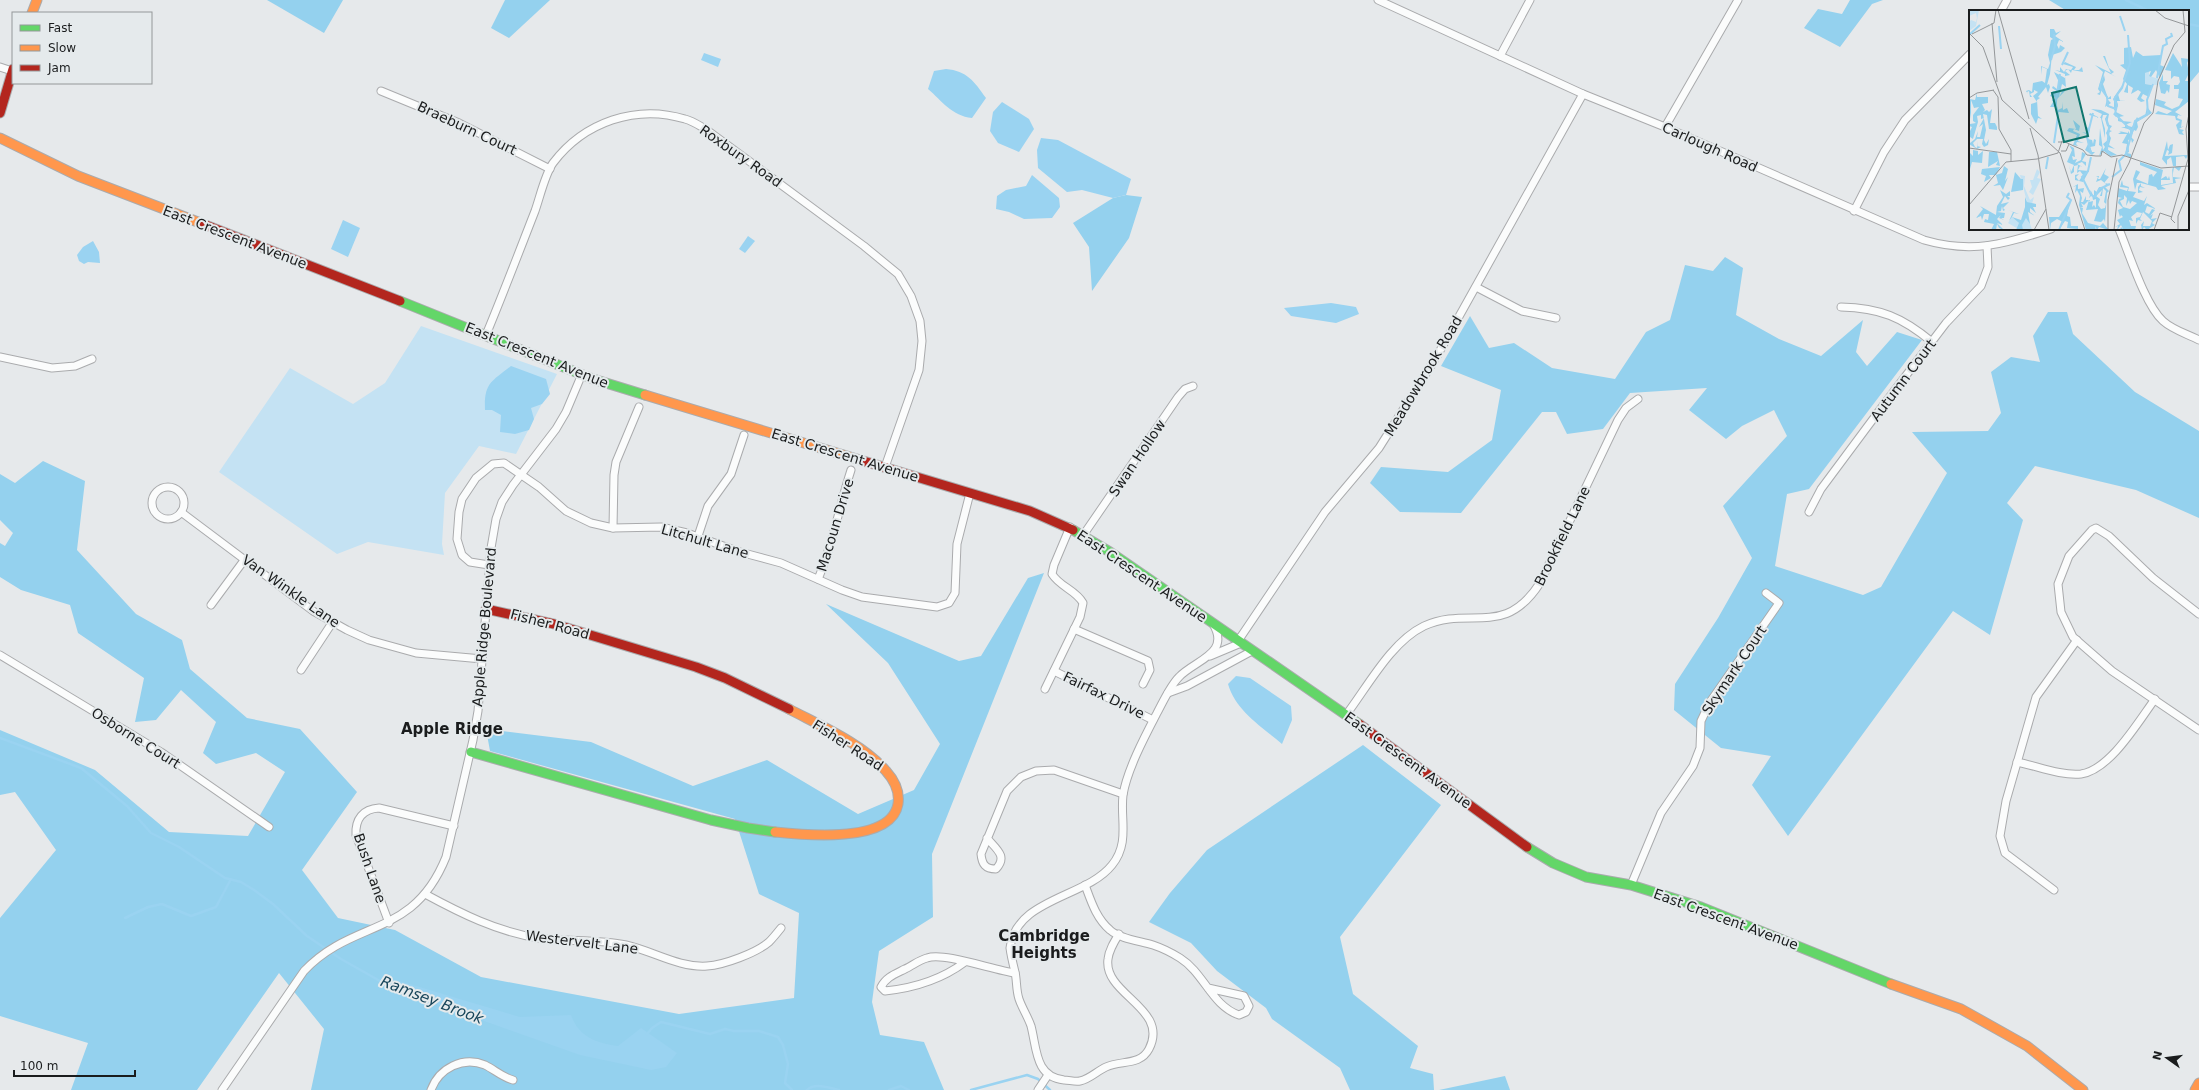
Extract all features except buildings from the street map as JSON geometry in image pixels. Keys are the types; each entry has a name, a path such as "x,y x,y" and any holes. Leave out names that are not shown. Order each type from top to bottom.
{"street":[{"path":"32,12 37,0"},
{"name":"Carlough Road","path":"1378,0 1583,94 1665,127 1854,211 1924,240 1940,245 1969,248 2007,243 2048,230"},
{"path":"1500,56 1530,0"},
{"path":"1665,127 1738,0"},
{"path":"2002,10 2007,0"},
{"path":"1854,211 1884,152 1905,120 1969,55"},
{"path":"0,66 12,70"},
{"path":"0,113 12,73"},
{"name":"Braeburn Court","path":"381,91 459,123 550,169"},
{"name":"Meadowbrook Road","path":"1239,642 1325,512 1379,448 1437,356 1583,94"},
{"name":"Roxbury Road","path":"486,335 550,169 574,141 597,125 621,116 644,113 664,114 687,119 707,130 864,246 898,274 911,296 920,321 922,341 919,370 885,467"},
{"name":"East Crescent Avenue","path":"0,138 78,176 582,374 676,405 728,418 970,493 1030,512 1070,527 1084,534 1346,715 1535,853 1553,864 1586,877 1631,885 1701,907 1886,982 1961,1009 2027,1046 2083,1090"},
{"path":"2119,230 2149,304 2155,313 2174,328 2199,340"},
{"name":"Autumn Court","path":"1809,512 1821,489 1932,342 1981,286 1988,267 1987,246"},
{"path":"1476,287 1522,311 1556,318"},
{"path":"1841,307 1860,308 1883,312 1905,321 1932,342"},
{"path":"0,356 52,368 75,366 92,359"},
{"name":"Apple Ridge Boulevard","path":"222,1090 304,970 314,960 338,945 389,923 412,908 425,894 440,872 454,826 471,752 478,711 489,565 496,519 502,502 521,474 556,430 566,412 582,374"},
{"name":"Swan Hollow","path":"1084,534 1178,397 1185,389 1193,386"},
{"name":"Brookfield Lane","path":"1346,715 1394,649 1413,632 1436,622 1504,615 1522,606 1532,596 1540,583 1618,420 1626,408 1638,399"},
{"path":"614,528 614,475 616,462 639,407"},
{"path":"698,536 708,506 731,474 744,435"},
{"name":"Litchult Lane","path":"489,565 464,559 458,548 457,526 462,499 476,478 493,464 504,463 521,474 578,518 591,523 614,528 661,527 698,536 740,552 781,563 842,590 862,596 938,608 949,603 955,593 957,544 970,493"},
{"name":"Macoun Drive","path":"818,579 832,544 835,524 851,470"},
{"path":"166,486 178,490 184,504 181,512 172,518 163,518 157,514 153,508 154,494 159,489 166,486"},
{"name":"Van Winkle Lane","path":"181,512 309,608 332,623 369,640 396,649 440,657 482,659"},
{"name":"Fairfax Drive","path":"1046,689 1074,629 1083,603 1080,598 1057,583 1052,574 1070,527"},
{"path":"2199,614 2153,578 2110,536 2096,528 2092,530 2069,556 2058,584 2061,612 2073,637 2112,671 2199,730"},
{"path":"211,605 245,559"},
{"name":"Skymark Court","path":"1631,885 1661,813 1693,766 1700,748 1701,721 1710,702 1779,603 1766,593"},
{"name":"Fisher Road","path":"471,752 722,822 775,832 852,833 874,830 890,818 897,807 898,799 896,783 886,768 860,749 810,720 738,683 690,666 579,631 521,615 486,609"},
{"path":"301,670 332,623"},
{"path":"1209,656 1217,643 1218,636 1212,623"},
{"path":"1074,629 1148,661 1150,670 1143,684"},
{"path":"2054,890 2005,853 2000,836 2006,801 2036,697 2077,640"},
{"path":"1119,934 1111,948 1108,960 1109,971 1114,981 1148,1018 1152,1025 1152,1040 1146,1054 1135,1062 1106,1067 1079,1081 1061,1079 1048,1075 1036,1056 1031,1026 1019,999 1010,948 1014,932 1033,913 1103,875 1118,855 1124,834 1123,794 1131,770 1153,720 1168,693 1177,678 1187,668 1239,642"},
{"path":"1168,693 1187,686 1252,651"},
{"name":"Osborne Court","path":"0,655 161,752 269,827"},
{"name":"Fairfax Drive","path":"1054,671 1153,720"},
{"path":"2017,762 2064,773 2081,774 2104,762 2118,751 2155,699"},
{"path":"987,838 1007,791 1021,776 1036,771 1054,770 1123,794"},
{"name":"Bush Lane","path":"389,923 356,834 355,827 360,816 372,808 379,808 454,826"},
{"path":"1085,884 1099,917 1112,931 1155,946 1181,959 1190,966 1208,988 1219,1001 1234,1013 1239,1015 1246,1012 1249,1006 1244,996 1208,988"},
{"name":"Westervelt Lane","path":"425,894 452,908 521,935 539,938 618,944 643,949 695,967 710,966 753,952 768,942 781,928"},
{"path":"965,962 933,981 904,989 885,991 881,987 889,976 927,958 936,956 1015,972"},
{"path":"431,1090 444,1071 460,1063 482,1064 503,1078 513,1080"},
{"path":"1038,1090 1048,1075"},
{"path":"2195,1090 2199,1083"}],"shaded area":[{"path":"267,0 343,0 324,33"},
{"path":"505,0 550,0 509,38 491,28"},
{"path":"1850,0 1883,0 1872,4 1840,47 1804,28 1818,9 1842,14"},
{"path":"2049,0 2199,0 2199,72 2189,84 2189,10 2065,10"},
{"path":"1126,195 1142,197 1129,238 1092,291 1089,247 1073,223 1113,198"},
{"path":"1725,257 1743,268 1736,315 1779,339 1821,356 1863,320 1856,352 1867,366 1897,332 1922,340 1809,489 1787,494 1775,566 1863,595 1881,587 1947,473 1912,432 1988,431 2001,413 1991,372 2011,357 2040,362 2033,336 2048,312 2067,312 2073,334 2135,392 2199,431 2199,518 2136,490 2035,466 2007,503 2023,520 1990,635 1953,611 1788,836 1752,785 1771,756 1721,748 1674,710 1675,684 1718,618 1752,558 1723,506 1787,436 1774,410 1742,426 1726,439 1689,410 1707,388 1630,393 1603,429 1567,434 1556,412 1542,412 1461,513 1400,512 1370,483 1381,467 1448,472 1492,440 1501,390 1441,366 1470,316 1489,348 1514,343 1552,368 1615,379 1646,332 1670,320 1685,265 1713,271"},
{"path":"421,326 557,374 516,454 479,446 445,493 442,544 444,555 368,542 337,554 219,472 290,368 353,404 385,383"},
{"path":"43,461 85,481 77,550 136,614 182,640 190,669 247,718 300,729 357,792 302,870 338,918 395,930 481,977 679,1014 794,998 799,913 759,894 735,819 490,751 486,729 591,742 693,786 767,760 858,814 914,790 940,744 888,663 826,604 959,661 981,656 1028,578 1044,573 932,854 933,917 879,951 872,1002 880,1035 924,1042 944,1090 311,1090 324,1029 279,973 197,1090 71,1090 88,1043 0,1016 0,918 56,850 15,792 0,795 0,730 95,770 169,832 248,836 285,772 256,753 216,764 203,753 216,722 181,690 156,720 135,722 144,678 78,633 70,605 21,590 0,577 0,543 5,546 13,533 0,520 0,474 15,483"},
{"path":"1363,745 1441,805 1340,937 1353,994 1418,1046 1410,1068 1433,1074 1434,1090 1350,1090 1340,1068 1272,1019 1266,1008 1217,971 1191,943 1149,922 1170,893 1207,850"},
{"path":"1505,1076 1510,1090 1439,1090"}],"water":[{"path":"704,53 721,59 718,67 701,60"},
{"path":"946,69 965,75 974,82 986,98 972,118 965,117 953,111 928,89 934,71"},
{"path":"1002,102 1029,119 1034,129 1019,152 998,143 990,131 993,112"},
{"path":"1041,138 1058,140 1131,179 1126,195 1113,198 1082,190 1067,192 1038,168 1037,150"},
{"path":"1032,175 1059,198 1060,207 1052,218 1024,219 1009,212 996,209 997,196 1006,190 1026,186"},
{"path":"343,220 360,228 348,257 331,249"},
{"path":"748,236 755,241 745,253 739,249"},
{"path":"93,241 99,252 100,263 88,262 84,264 79,261 77,255 83,247"},
{"path":"1331,303 1356,307 1359,314 1336,323 1291,316 1284,308"},
{"path":"511,366 546,379 550,394 542,404 531,408 534,419 529,430 515,434 500,432 501,415 492,410 485,410 486,394 490,384"},
{"path":"1236,676 1250,678 1291,706 1292,720 1282,744 1250,717 1237,702 1228,684"},
{"path":"396,980 520,1017 571,1015 574,1023 589,1038 610,1045 618,1046 641,1028 677,1053 666,1067 651,1070 580,1055 397,990"}],"waterway":[{"path":"2126,0 2147,10"},
{"path":"2189,24 2199,26"},
{"name":"Ramsey Brook","path":"0,738 81,768 127,806 151,833 179,847 225,878 241,882 254,890 273,904 307,936 341,959 380,981 400,988"},
{"path":"125,918 148,907 162,904 191,916 216,907 231,879"},
{"name":"Ramsey Brook","path":"647,1034 652,1028 661,1022 710,1034 725,1029 734,1031 759,1031 778,1037 783,1045 788,1064 785,1083 792,1090"},
{"name":"Ramsey Brook","path":"971,1090 1027,1075 1038,1079 1050,1090"},
{"name":"Ramsey Brook","path":"807,1090 814,1086 839,1090"},
{"name":"Ramsey Brook","path":"889,1090 901,1086 909,1090"}],"traffic: fast":[{"path":"400,301 593,379 645,395"},
{"path":"1073,530 1110,552 1359,724"},
{"path":"471,752 711,820 775,832"},
{"path":"1527,847 1553,863 1586,877 1631,885 1701,907 1891,984"}],"traffic: slow":[{"path":"32,12 37,0"},
{"path":"0,138 78,176 203,224"},
{"path":"645,395 860,460"},
{"path":"775,832 824,835 863,831 880,826 892,817 898,804 898,795 894,782 876,761 840,736 789,709"},
{"path":"1891,984 1961,1009 2027,1046 2083,1090"},
{"path":"2195,1090 2199,1083"}],"traffic: jam":[{"path":"0,113 12,72"},
{"path":"203,224 400,301"},
{"path":"860,460 1030,511 1073,530"},
{"path":"486,609 554,624 696,667 725,678 789,709"},
{"path":"1359,724 1527,847"}],"district":[{"name":"Apple Ridge","path":"452,729"},
{"name":"Cambridge Heights","path":"1044,944"}]}
